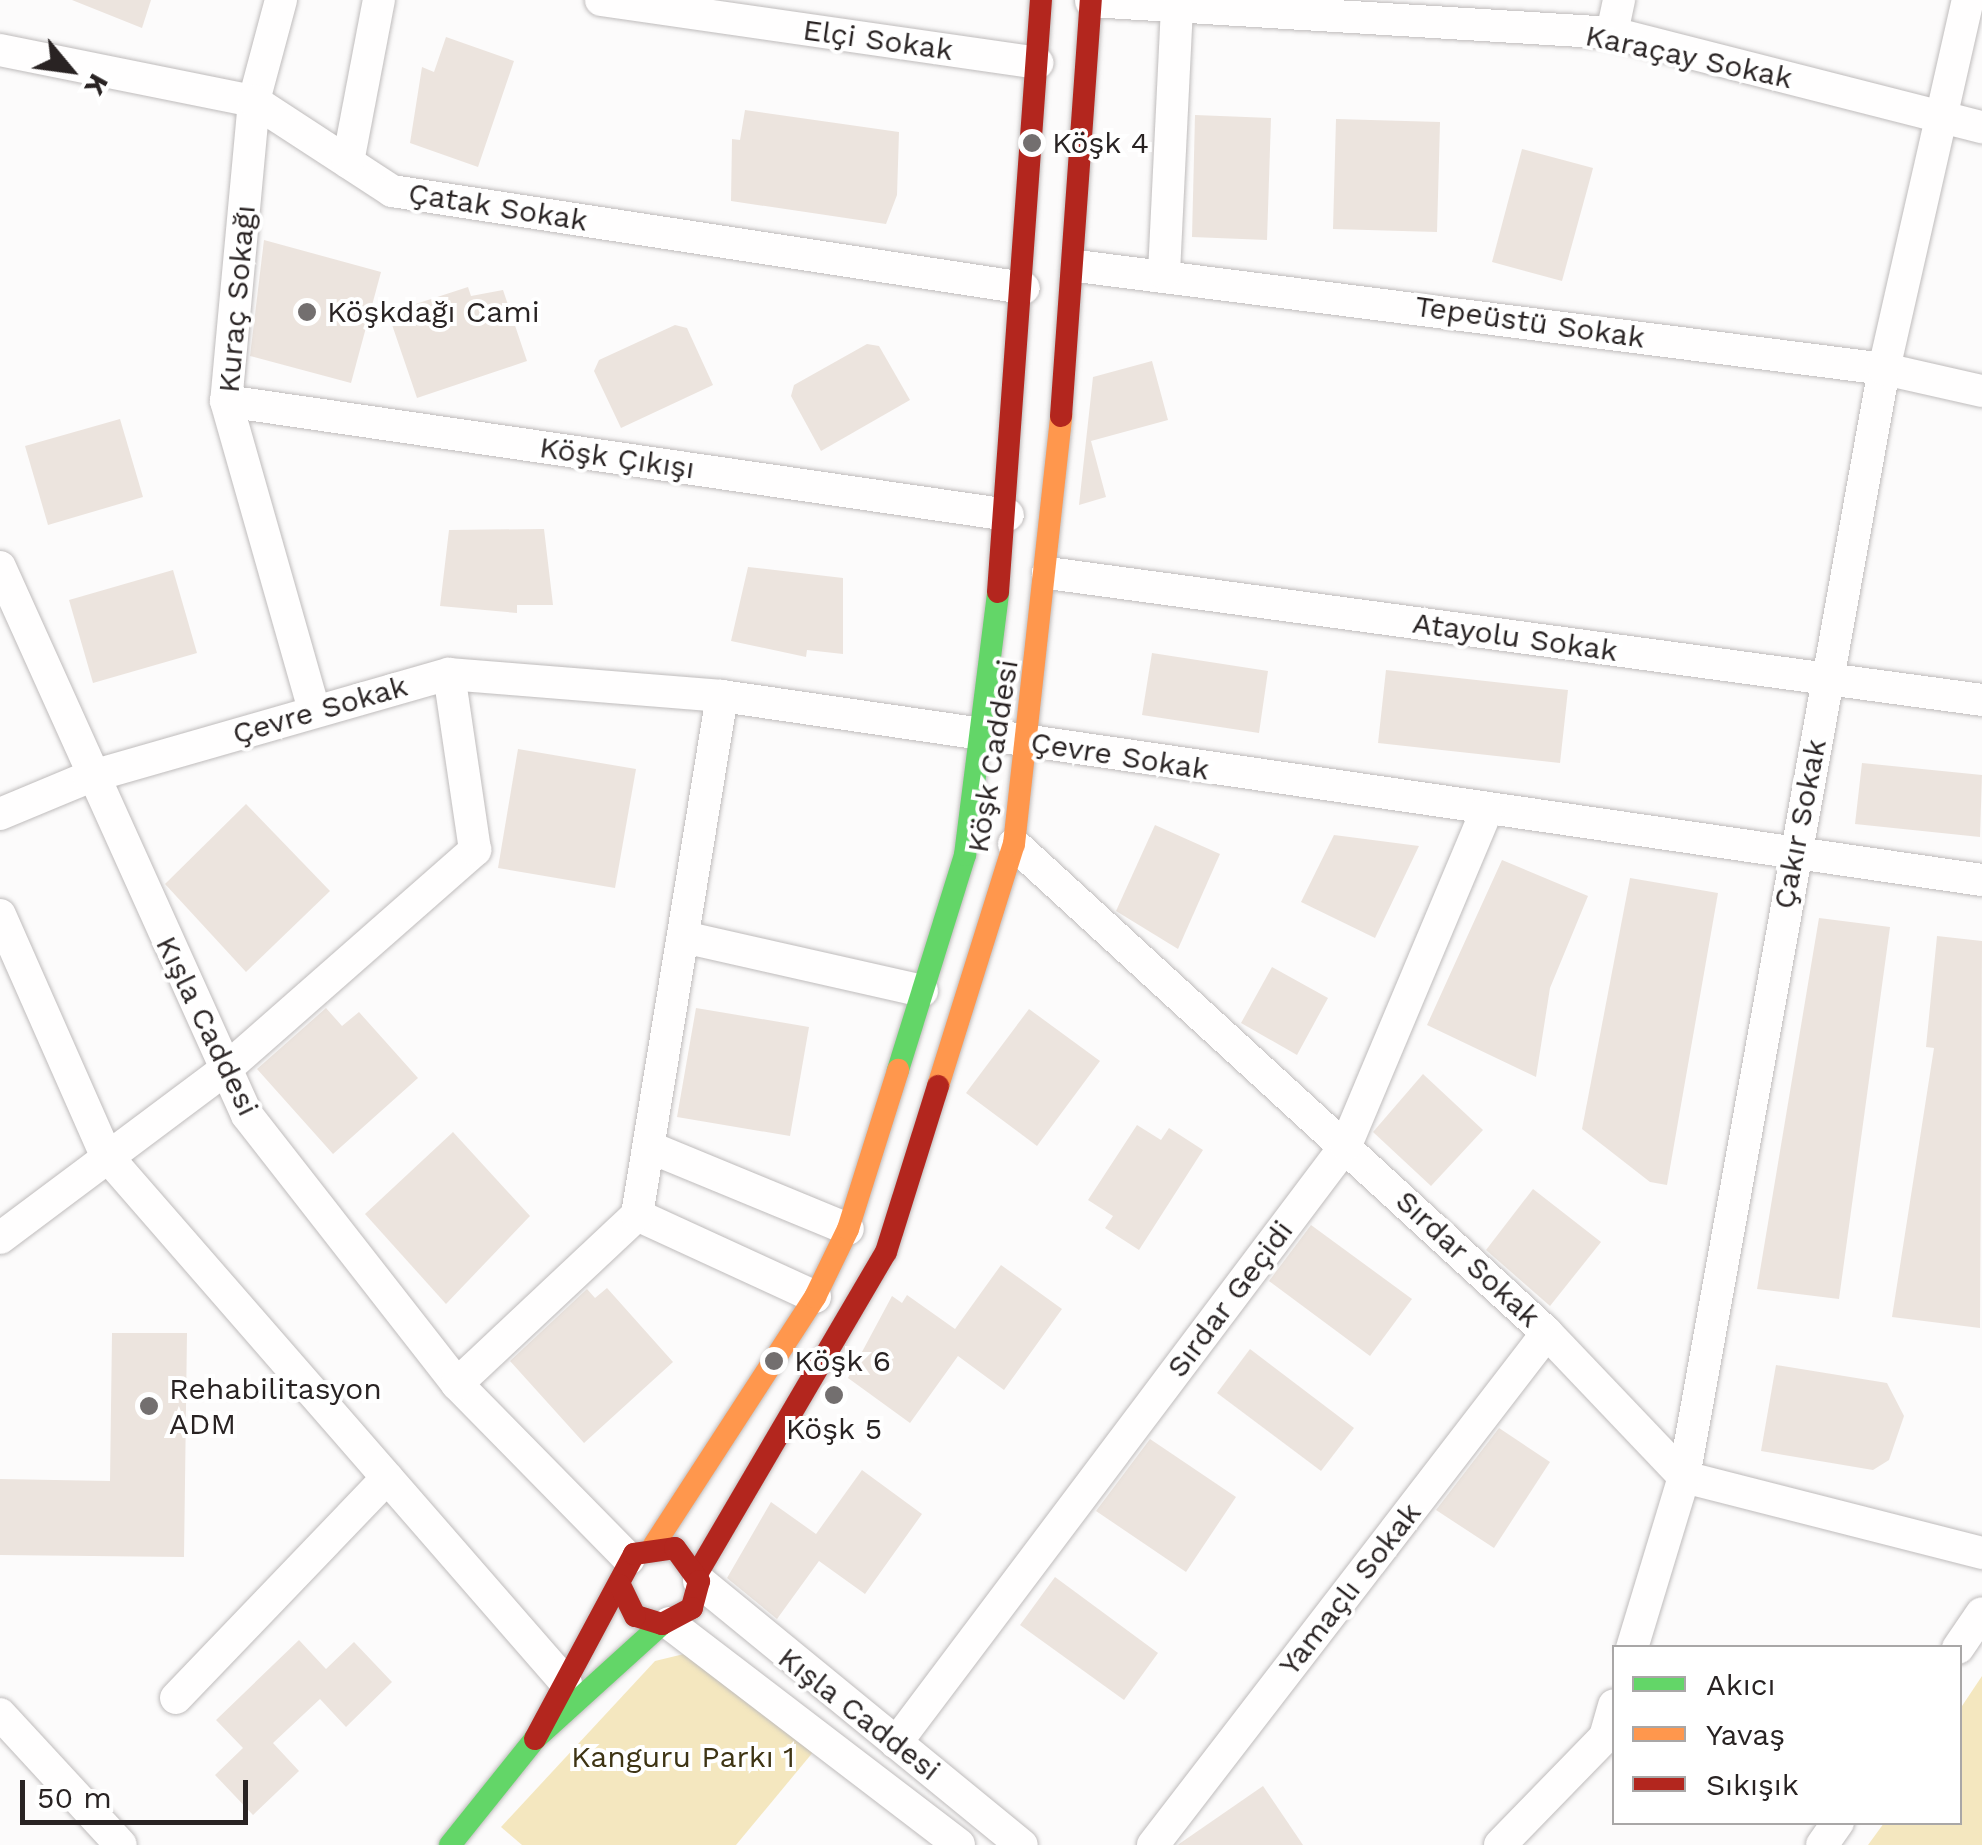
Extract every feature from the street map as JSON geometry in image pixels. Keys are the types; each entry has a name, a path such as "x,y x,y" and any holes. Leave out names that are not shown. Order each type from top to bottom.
{"street":[{"name":"Kuraç Sokağı","path":"281,0 254,101 226,401 314,709"},
{"path":"348,162 379,0"},
{"name":"Elçi Sokak","path":"601,0 1036,62"},
{"name":"Köşk Caddesi","path":"535,1739 634,1563 815,1297 848,1229 965,855 1008,515 1041,0"},
{"name":"Köşk Caddesi","path":"698,1577 886,1252 1014,844 1048,573 1076,266 1091,0"},
{"name":"Karaçay Sokak","path":"1091,0 1178,9 1612,34 1982,127"},
{"path":"1612,34 1619,0"},
{"name":"Çakır Sokak","path":"1633,1645 1684,1477 1792,855 1830,681 1884,369 1937,116 1968,0"},
{"path":"1164,273 1178,9"},
{"name":"Çatak Sokak","path":"0,50 254,101 392,191 1024,288"},
{"name":"Tepeüstü Sokak","path":"1076,266 1164,273 1884,369 1982,391"},
{"name":"Köşk Çıkışı","path":"226,401 1008,515"},
{"name":"Kışla Caddesi","path":"0,567 89,777 247,1115 457,1384 634,1563"},
{"name":"Atayolu Sokak","path":"1048,573 1982,700"},
{"path":"0,1238 106,1154 226,1069 475,850 450,674"},
{"name":"Çevre Sokak","path":"0,814 89,777 314,709 450,674 722,696 980,731 1029,743 1486,812 1982,880"},
{"path":"457,1384 637,1215 722,696"},
{"name":"Sırdar Geçidi","path":"896,1743 1346,1145 1486,812"},
{"name":"Sırdar Sokak","path":"1014,844 1547,1333 1684,1477"},
{"path":"0,915 106,1154 566,1683"},
{"path":"683,938 922,991"},
{"path":"648,1146 848,1229"},
{"path":"637,1215 815,1297"},
{"name":"Yamaçlı Sokak","path":"1154,1845 1547,1333"},
{"path":"1684,1477 1982,1553"},
{"path":"176,1698 387,1478"},
{"path":"456,1843 535,1739 665,1624 692,1608 698,1577 681,1552 634,1563 635,1616 665,1624"},
{"name":"Kışla Caddesi","path":"698,1577 1022,1845"},
{"path":"1960,1645 1982,1613"},
{"name":"Kışla Caddesi","path":"665,1624 959,1845"},
{"path":"1500,1845 1605,1737 1612,1712"},
{"path":"0,1714 120,1845"}],"green space":[{"name":"Kanguru Parkı 1","path":"688,1653 814,1751 736,1845 522,1845 501,1827 655,1661"},
{"path":"1982,1676 1982,1845 1868,1845 1883,1825 1962,1825 1962,1706"}],"building":[{"path":"72,0 151,0 142,28"},
{"path":"446,37 514,61 478,167 410,143 422,67 434,72"},
{"path":"745,110 899,132 897,195 886,224 731,201 732,139 740,140"},
{"path":"1195,115 1271,118 1267,240 1192,237"},
{"path":"1336,119 1440,122 1437,232 1333,229"},
{"path":"1522,149 1593,168 1562,281 1492,262"},
{"name":"Köşkdağı Cami","path":"264,240 381,272 351,383 250,356"},
{"path":"468,287 471,296 503,290 527,361 417,398 388,313"},
{"path":"675,325 687,328 713,385 621,428 594,371 599,360"},
{"path":"867,344 879,346 910,400 821,451 791,396 794,385"},
{"path":"1152,361 1168,420 1091,441 1106,497 1079,505 1093,377"},
{"path":"120,419 143,497 48,525 25,446"},
{"path":"544,529 553,605 517,605 517,613 440,606 449,530"},
{"path":"748,567 843,578 843,654 807,650 806,657 731,641"},
{"path":"173,570 197,653 93,683 69,600"},
{"path":"1152,653 1268,671 1259,733 1142,715"},
{"path":"1386,670 1568,690 1560,763 1378,743"},
{"path":"518,749 636,769 615,888 498,868"},
{"path":"1862,763 1982,775 1980,837 1855,824"},
{"path":"246,804 330,891 246,972 165,884"},
{"path":"1155,825 1220,854 1178,949 1116,911"},
{"path":"1334,835 1419,846 1375,938 1301,902"},
{"path":"1502,860 1588,896 1550,988 1536,1077 1427,1025"},
{"path":"1630,878 1718,893 1667,1185 1650,1182 1582,1129"},
{"path":"1819,918 1890,927 1839,1299 1757,1289"},
{"path":"1937,936 1982,941 1980,1328 1892,1317 1934,1048 1926,1047"},
{"path":"1272,967 1328,998 1297,1055 1241,1023"},
{"path":"326,1008 342,1026 359,1012 418,1078 333,1154 257,1069"},
{"path":"696,1008 809,1027 790,1136 677,1117"},
{"path":"1029,1009 1100,1061 1037,1146 966,1093"},
{"path":"1423,1074 1483,1130 1431,1186 1373,1132"},
{"path":"1137,1125 1161,1140 1169,1128 1203,1150 1139,1250 1105,1228 1113,1216 1088,1200"},
{"path":"453,1132 530,1216 446,1304 365,1214"},
{"path":"1533,1189 1601,1242 1550,1306 1486,1250"},
{"path":"1311,1225 1412,1299 1370,1356 1269,1281"},
{"path":"1001,1265 1062,1309 1004,1390 958,1356 910,1423 848,1378 892,1296 902,1303 907,1295 955,1329"},
{"path":"607,1288 673,1362 584,1443 510,1361 587,1289 595,1298"},
{"name":"Rehabilitasyon ADM","path":"112,1333 187,1333 184,1557 0,1555 0,1479 110,1481"},
{"path":"1250,1349 1354,1428 1321,1471 1217,1393"},
{"path":"1776,1365 1887,1383 1904,1416 1889,1460 1873,1470 1761,1451"},
{"path":"1499,1428 1550,1462 1494,1548 1436,1510"},
{"path":"1150,1439 1236,1497 1186,1572 1096,1511"},
{"path":"862,1470 922,1514 865,1594 819,1561 777,1619 727,1578 771,1502 816,1534"},
{"path":"1055,1577 1158,1653 1124,1700 1020,1625"},
{"path":"299,1640 326,1669 354,1642 392,1682 346,1727 320,1699 273,1743 299,1771 253,1815 215,1775 243,1748 216,1720"},
{"path":"1263,1786 1303,1845 1178,1845 1179,1844"}],"traffic: fast":[{"path":"898,1070 965,855 998,592"},
{"path":"450,1845 535,1739 662,1624"}],"traffic: slow":[{"path":"938,1086 1014,844 1061,416"},
{"path":"654,1545 815,1297 848,1229 898,1070"}],"traffic: jam":[{"path":"998,592 1041,0"},
{"path":"1061,416 1091,0"},
{"path":"697,1574 886,1252 938,1086"},
{"path":"535,1739 634,1554 675,1548 699,1581 692,1608 662,1624 635,1616 620,1585"}],"place":[{"name":"Köşk 4","path":"1032,143"},
{"name":"Köşkdağı Cami","path":"307,312"},
{"name":"Köşk 6","path":"774,1361"},
{"name":"Köşk 5","path":"834,1395"},
{"name":"Rehabilitasyon ADM","path":"149,1406"}]}
